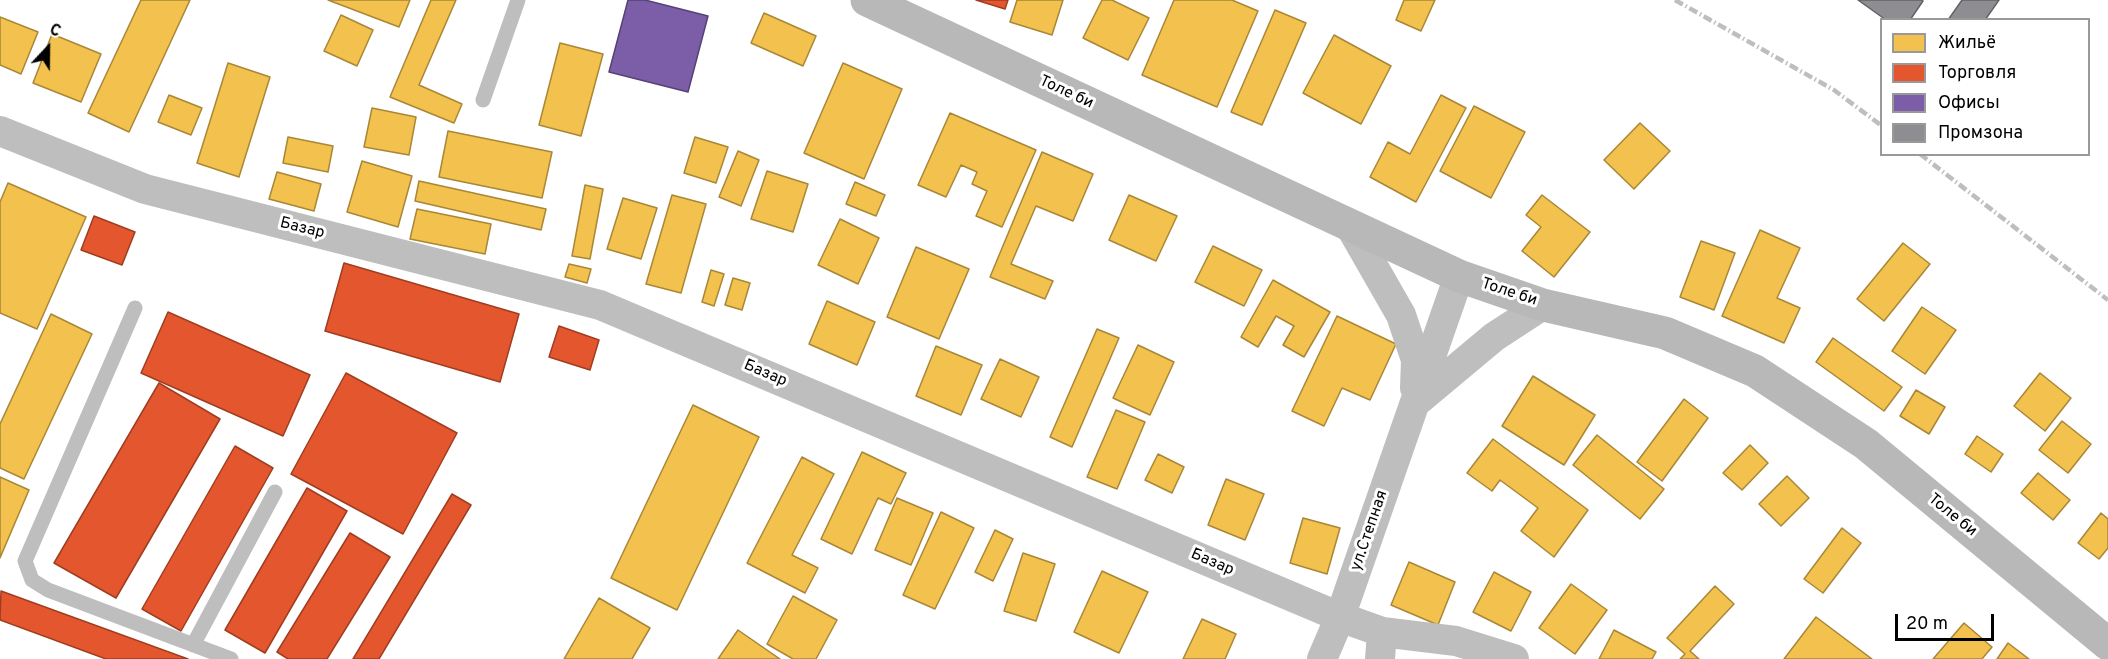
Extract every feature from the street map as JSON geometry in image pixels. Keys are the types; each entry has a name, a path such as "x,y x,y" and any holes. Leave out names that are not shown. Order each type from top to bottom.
{"main road":[{"name":"Толе би","path":"867,0 1459,276 1543,305 1665,333 1755,371 1866,444 2108,644"}],"street":[{"name":"Базар","path":"0,131 145,189 600,305 1340,617 1381,645 1456,640 1514,659"},
{"path":"1350,226 1401,315 1416,360 1415,403"},
{"name":"ул.Степная","path":"1322,659 1340,617 1459,276"},
{"path":"1415,403 1494,337 1543,305"}],"lane":[{"path":"483,100 519,0"},
{"path":"135,308 25,561 32,580 48,590 231,659"},
{"path":"193,645 275,492"}],"building: Жильё":[{"path":"141,0 190,0 129,132 88,113"},
{"path":"328,0 410,0 399,27"},
{"path":"431,0 456,0 419,85 462,104 454,123 390,97"},
{"path":"1017,0 1063,0 1052,35 1010,22"},
{"path":"1102,0 1112,0 1149,18 1128,60 1083,38"},
{"path":"1174,0 1232,0 1258,11 1217,107 1142,75"},
{"path":"1404,0 1435,0 1421,31 1396,20"},
{"path":"1275,10 1306,23 1262,125 1231,112"},
{"path":"764,13 816,36 803,66 751,43"},
{"path":"341,15 373,30 357,66 324,51"},
{"path":"0,17 38,32 21,74 0,65"},
{"path":"52,34 101,54 81,102 33,83"},
{"path":"1334,35 1391,66 1361,124 1303,93"},
{"path":"560,43 603,54 581,136 539,125"},
{"path":"228,63 270,77 239,177 197,163"},
{"path":"843,63 902,89 864,179 804,153"},
{"path":"169,95 202,108 191,135 158,122"},
{"path":"1441,95 1466,108 1416,202 1370,177 1388,142 1410,154"},
{"path":"1474,106 1525,132 1491,198 1440,171"},
{"path":"372,108 416,117 409,155 364,147"},
{"path":"950,113 1036,150 1002,227 976,216 987,191 972,184 977,172 961,165 946,197 918,185"},
{"path":"1640,123 1670,151 1634,189 1604,160"},
{"path":"448,131 552,152 542,198 439,177"},
{"path":"288,137 333,146 328,172 283,163"},
{"path":"695,137 728,147 716,183 684,173"},
{"path":"738,151 759,160 741,206 719,197"},
{"path":"1042,152 1093,174 1073,221 1036,206 1011,264 1053,281 1045,299 990,277"},
{"path":"362,161 412,176 398,227 347,212"},
{"path":"767,171 808,184 793,232 751,219"},
{"path":"277,172 321,184 314,211 269,199"},
{"path":"419,181 546,209 541,230 415,201"},
{"path":"855,182 885,195 876,216 846,204"},
{"path":"8,183 86,217 37,329 0,313 0,202"},
{"path":"585,185 603,189 590,259 572,256"},
{"path":"672,195 706,204 681,293 646,284"},
{"path":"1129,195 1177,216 1156,261 1109,240"},
{"path":"1542,195 1590,232 1554,277 1522,251 1541,227 1526,215"},
{"path":"623,198 657,208 641,259 607,249"},
{"path":"417,209 491,224 485,254 410,239"},
{"path":"840,219 879,238 858,284 818,265"},
{"path":"1760,230 1800,248 1777,298 1800,308 1784,343 1722,316"},
{"path":"1701,241 1735,253 1714,310 1680,297"},
{"path":"1903,243 1930,264 1884,321 1857,299"},
{"path":"1213,246 1262,270 1244,306 1195,282"},
{"path":"916,247 969,269 939,339 887,317"},
{"path":"569,264 591,269 587,283 565,277"},
{"path":"711,270 724,274 714,306 702,302"},
{"path":"733,278 750,283 742,310 725,305"},
{"path":"1273,280 1330,312 1304,357 1283,345 1294,326 1276,316 1258,347 1241,337"},
{"path":"827,301 875,322 857,365 809,344"},
{"path":"1922,307 1956,330 1925,374 1892,351"},
{"path":"51,314 92,334 24,479 0,468 0,424"},
{"path":"1337,316 1396,344 1370,400 1342,388 1324,426 1292,411"},
{"path":"1097,329 1119,338 1072,447 1050,437"},
{"path":"1833,338 1902,387 1884,411 1816,362"},
{"path":"1138,345 1174,362 1150,415 1113,398"},
{"path":"936,346 982,365 961,415 916,396"},
{"path":"1000,359 1039,377 1021,417 981,399"},
{"path":"2040,373 2071,398 2045,431 2014,406"},
{"path":"1533,376 1595,415 1564,465 1502,426"},
{"path":"1916,390 1945,407 1929,434 1900,416"},
{"path":"1684,399 1708,418 1662,481 1637,462"},
{"path":"693,405 759,437 677,610 611,578"},
{"path":"1116,410 1145,422 1117,489 1087,477"},
{"path":"2062,421 2091,444 2068,473 2039,450"},
{"path":"1597,435 1664,489 1640,519 1573,465"},
{"path":"1977,436 2003,454 1991,472 1965,454"},
{"path":"1493,439 1588,510 1554,557 1521,531 1538,508 1500,480 1492,491 1467,473"},
{"path":"1750,445 1768,463 1742,490 1723,473"},
{"path":"862,452 906,473 891,504 878,498 852,554 821,539"},
{"path":"1158,454 1184,467 1172,493 1145,480"},
{"path":"802,457 834,474 792,555 818,568 805,593 747,563"},
{"path":"2038,473 2070,500 2053,520 2021,493"},
{"path":"1787,476 1809,498 1781,526 1759,504"},
{"path":"0,477 29,490 0,558"},
{"path":"1226,479 1264,494 1245,540 1208,525"},
{"path":"897,498 933,513 911,565 875,550"},
{"path":"941,512 974,528 935,609 903,595"},
{"path":"2101,513 2108,519 2108,548 2099,559 2078,543"},
{"path":"1303,518 1340,528 1327,574 1290,563"},
{"path":"1842,528 1861,543 1823,593 1804,579"},
{"path":"995,530 1013,539 993,581 975,572"},
{"path":"1023,553 1055,564 1036,621 1004,611"},
{"path":"1409,562 1455,582 1438,625 1391,605"},
{"path":"1102,571 1148,592 1119,653 1074,632"},
{"path":"1494,572 1531,592 1511,631 1473,612"},
{"path":"1571,584 1607,610 1575,654 1539,628"},
{"path":"1715,586 1734,604 1690,651 1699,659 1680,659 1685,654 1667,638"},
{"path":"793,596 837,620 816,659 793,659 767,644"},
{"path":"599,598 650,628 632,659 564,659"},
{"path":"1816,617 1872,659 1784,659"},
{"path":"1202,619 1236,634 1225,659 1183,659"},
{"path":"1964,623 1992,647 1982,659 1933,659"},
{"path":"738,630 780,659 718,659"},
{"path":"1614,630 1656,652 1652,659 1599,659"},
{"path":"2008,643 2029,659 1997,659"}],"building: Торговля":[{"path":"976,0 1008,0 1005,9"},
{"path":"94,216 135,232 122,265 81,250"},
{"path":"344,263 519,314 500,382 325,331"},
{"path":"168,312 310,375 283,436 141,373"},
{"path":"559,326 599,340 590,370 549,357"},
{"path":"346,373 457,433 403,534 291,474"},
{"path":"159,383 220,419 116,598 54,563"},
{"path":"235,446 273,468 181,631 142,609"},
{"path":"307,488 347,511 265,653 225,630"},
{"path":"452,494 471,505 379,659 353,659"},
{"path":"350,533 390,557 327,659 288,659 277,652"},
{"path":"1,591 188,659 106,659 0,620"}],"building: Офисы":[{"path":"628,0 645,0 708,16 688,92 609,72"}],"building: Промзона":[{"path":"1858,0 1923,1 1911,18 1883,18"},
{"path":"1962,0 1999,0 1986,18 1949,18"}],"railway":[{"path":"1675,0 1834,90 1880,124"},
{"path":"1923,156 2108,300"}]}
